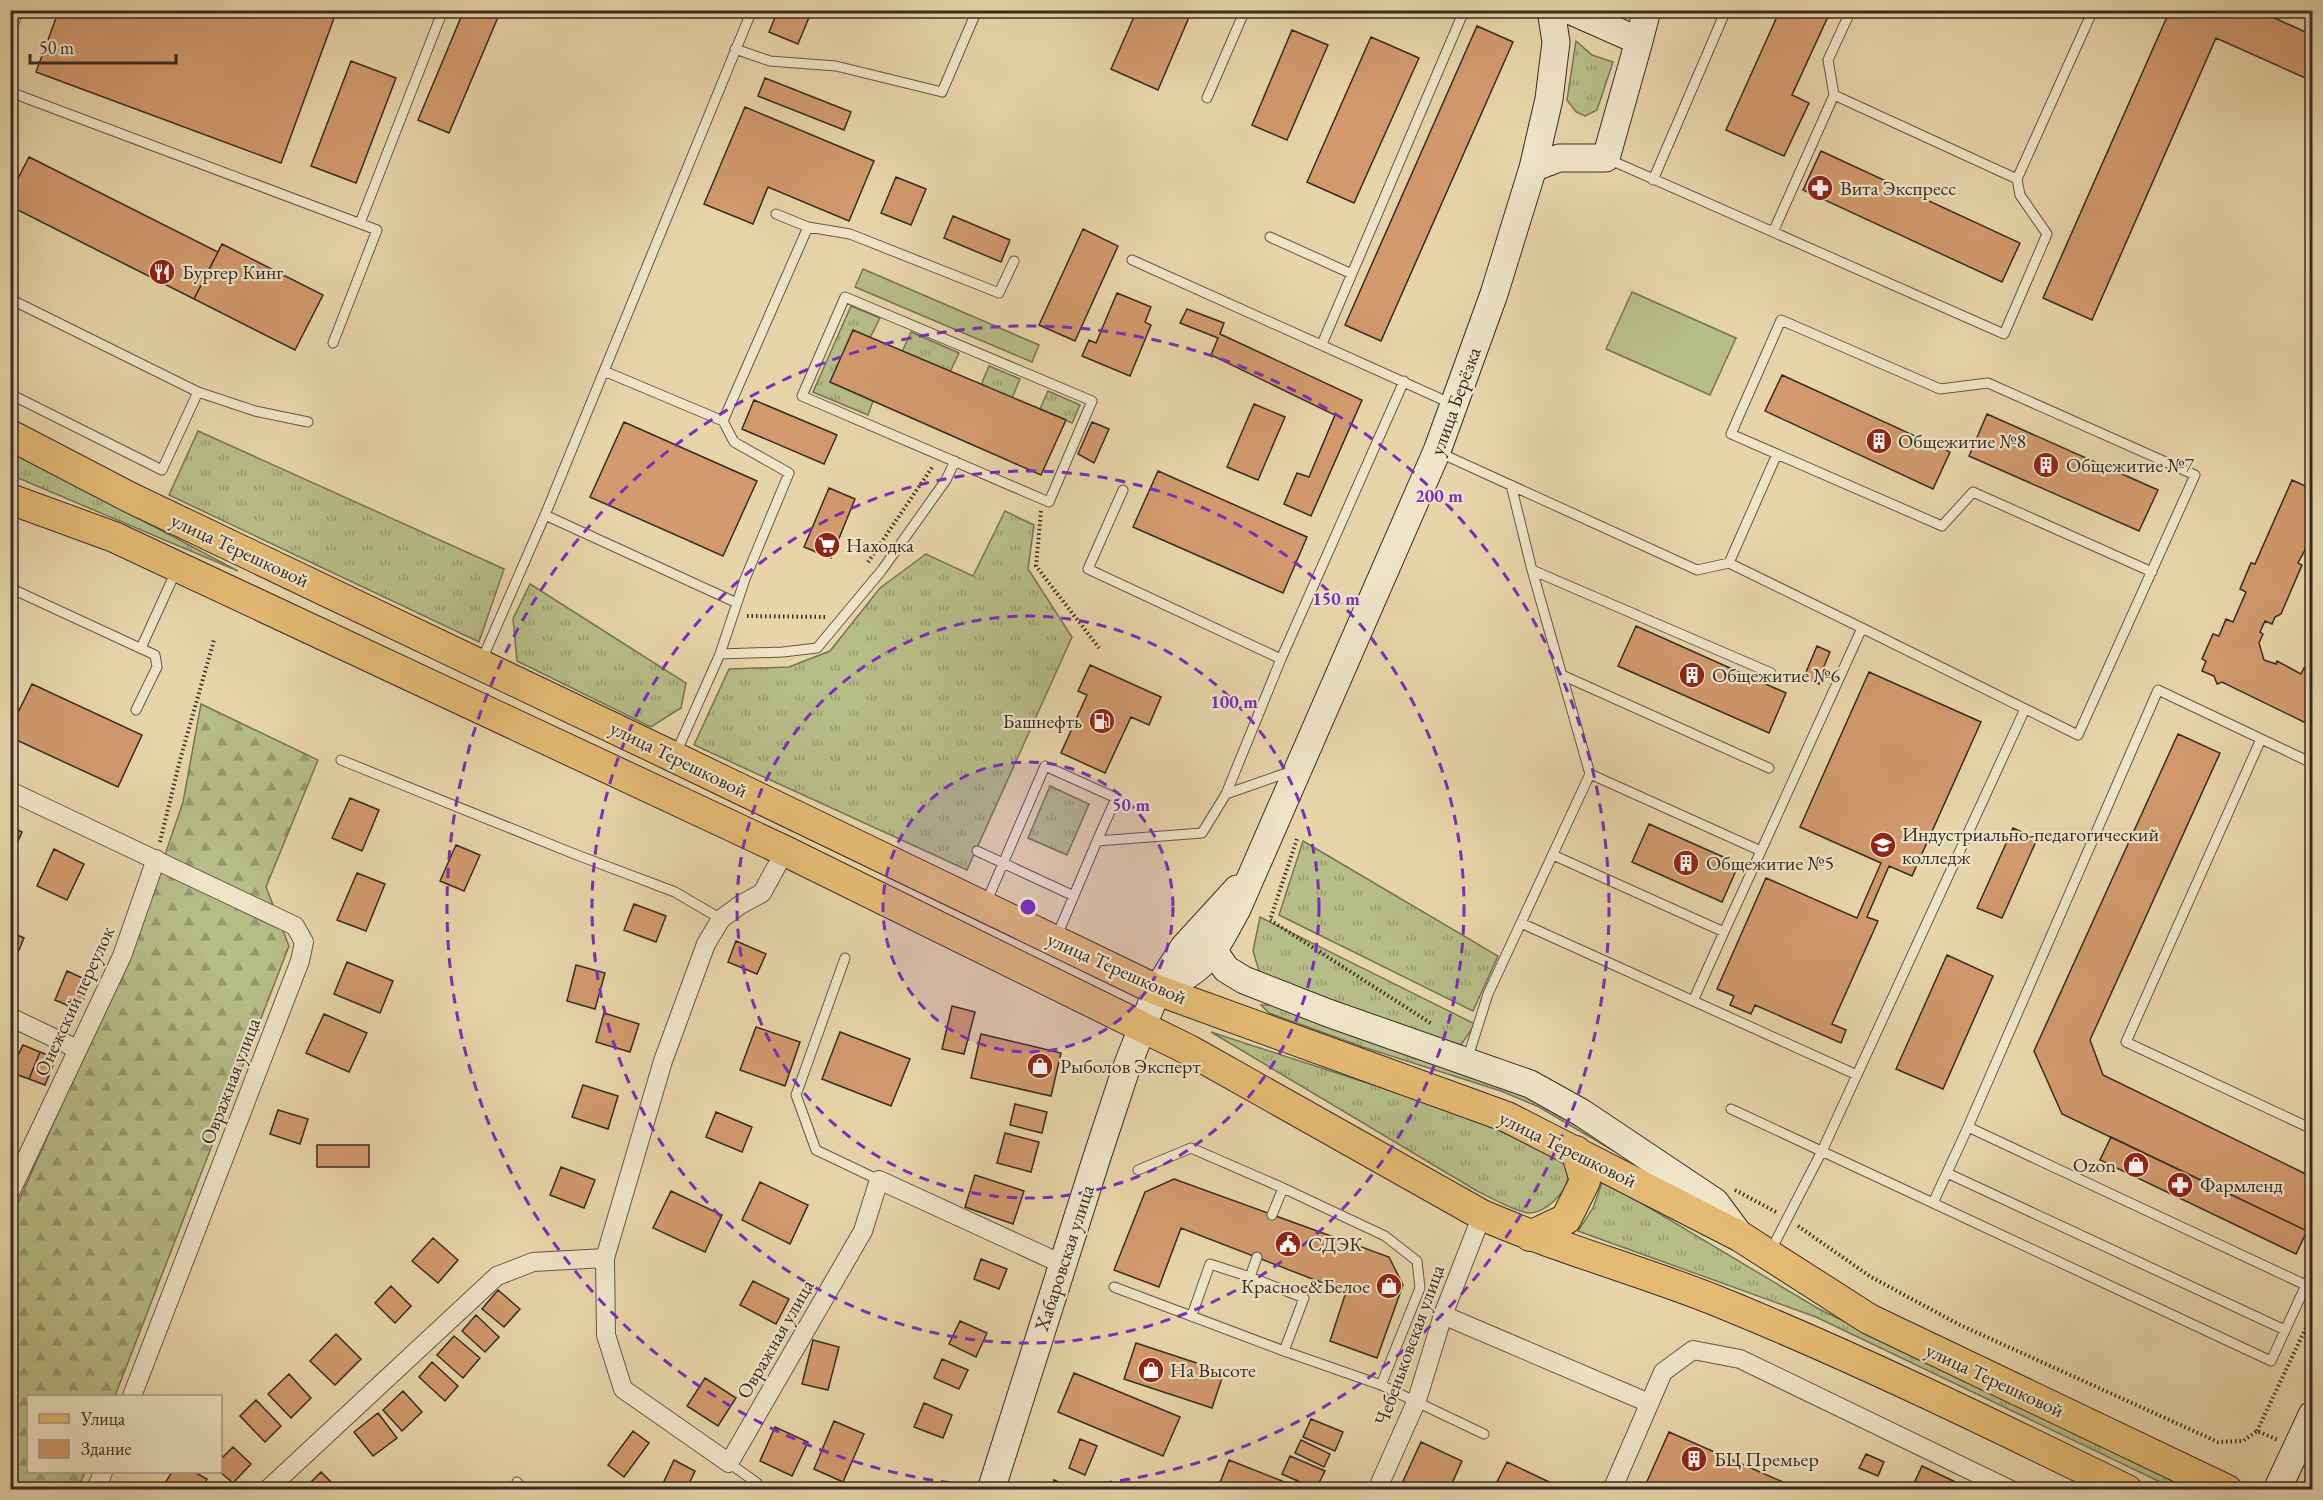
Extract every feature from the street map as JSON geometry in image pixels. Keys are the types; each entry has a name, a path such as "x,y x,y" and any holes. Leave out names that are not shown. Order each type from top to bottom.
{"main road":[{"name":"улица Берёзка","path":"1157,990 1182,980 1201,966 1238,909 1437,451 1494,294 1533,168 1554,70 1556,42 1551,10"},
{"path":"1569,10 1639,41"},
{"path":"1533,168 1559,158 1606,158 1647,10"},
{"name":"улица Терешковой","path":"10,435 131,498 1157,990 1507,1117 1576,1150 1741,1237 1869,1319 2227,1490"},
{"name":"улица Терешковой","path":"10,499 114,537 785,851 1209,1061 1482,1215 1530,1236 1710,1298 1903,1381 2127,1490"},
{"name":"улица Берёзка","path":"1142,1028 1157,990 1184,946 1253,873"},
{"path":"1213,950 1226,969 1244,980 1328,1013 1530,1084 1582,1113 1715,1202 1741,1237"},
{"name":"Хабаровская улица","path":"991,1490 1062,1264 1126,1069 1142,1028"},
{"path":"1530,1236 1566,1219 1584,1181 1576,1150"},
{"path":"2277,1490 2313,1414"}],"street":[{"path":"10,791 156,859"},
{"path":"729,1463 623,1389 606,1335 605,1258 663,1061 706,944 721,920 740,905 762,893 785,851"},
{"name":"Онежский переулок","path":"10,1193 122,956 156,859"},
{"name":"Овражная улица","path":"132,1395 300,961 304,942 295,926 156,859"},
{"path":"10,1017 77,1049"},
{"path":"879,1180 1062,1264"},
{"name":"Овражная улица","path":"729,1463 863,1231 879,1180"},
{"name":"Чебеньковская улица","path":"1377,1490 1417,1400 1443,1316 1482,1215"},
{"path":"267,1490 498,1276 533,1262 605,1258"},
{"path":"1443,1316 1648,1404"},
{"path":"1612,1490 1663,1372 1693,1350 1740,1359 2011,1490"},
{"path":"96,1490 103,1473"}],"lane":[{"path":"10,33 19,10"},
{"path":"360,223 443,10"},
{"path":"480,664 604,371 752,10"},
{"path":"735,49 770,62 836,66 942,92 978,10"},
{"path":"1207,98 1245,10"},
{"path":"1653,180 1726,10"},
{"path":"1774,230 1834,95 1828,60 1851,10"},
{"path":"1606,158 1774,230 2004,334 2047,234 2020,195 2017,179 2093,10"},
{"path":"1322,345 1463,13"},
{"path":"10,92 377,230 333,343"},
{"path":"1834,95 2017,179"},
{"path":"776,213 808,227 850,234 999,293 1014,261"},
{"path":"723,421 808,227"},
{"path":"1270,237 1352,274"},
{"path":"1132,260 1455,406"},
{"path":"845,297 1092,401 1049,502 940,454 802,396 845,297"},
{"path":"10,299 198,392 255,411 308,422"},
{"path":"1437,451 1698,570 1729,563 2078,735 2152,572 2195,475 1988,383 1940,389 1781,320 1731,434 1942,526 1973,492 2152,572"},
{"path":"604,371 723,421 734,442 789,473 732,616 720,654 674,757"},
{"path":"1097,841 1202,833 1226,794 1281,659 1404,381"},
{"path":"10,394 162,470 198,392"},
{"path":"1729,563 1777,454"},
{"path":"720,654 783,652 817,648 882,570 946,480 956,461"},
{"path":"1467,1060 1488,994 1590,774 1532,570 1511,485"},
{"path":"1123,490 1088,569 1281,659"},
{"path":"544,515 737,603"},
{"path":"141,648 177,567"},
{"path":"1532,570 1771,673"},
{"path":"10,588 155,655 157,667 136,710"},
{"path":"1693,1001 1862,628"},
{"path":"1562,675 1769,768"},
{"path":"1933,1203 1968,1128 2158,690 2313,763"},
{"path":"1769,1255 1822,1151 2025,709"},
{"path":"2261,739 2126,1042 2313,1129"},
{"path":"341,760 675,892 721,920"},
{"path":"984,906 1045,766 1116,798 1055,941"},
{"path":"1226,794 1298,769"},
{"path":"1590,774 1761,851"},
{"path":"977,851 1074,896"},
{"path":"1553,855 1724,932"},
{"path":"1521,923 1857,1075"},
{"path":"845,958 796,1095 816,1150 879,1180"},
{"path":"1731,1109 2271,1361 2309,1287 2313,1272"},
{"path":"1968,1128 2309,1287"},
{"path":"1138,1170 1191,1148 1385,1236 1417,1261 1420,1288 1381,1385"},
{"path":"1947,1173 2285,1330"},
{"path":"1272,1215 1283,1188"},
{"path":"1250,1277 1257,1257"},
{"path":"1192,1315 1210,1264 1304,1298 1284,1351"},
{"path":"1114,1287 1381,1385 1417,1400 1484,1434"},
{"path":"729,1463 757,1482"},
{"path":"517,1482 524,1490"}],"path":[{"path":"863,569 940,454"},
{"path":"1043,499 1036,566 1099,648"},
{"path":"732,616 831,617"},
{"path":"156,859 180,760 214,640"},
{"path":"1297,838 1270,920 1441,1030"},
{"path":"1735,1190 1787,1218 1871,1277 1960,1325 2218,1442 2243,1441 2257,1431 2313,1315"},
{"path":"2257,1431 2296,1448"}],"green space":[{"path":"1576,41 1592,55 1613,62 1597,110 1585,116 1576,112 1567,100"},
{"path":"863,269 1039,345 1032,362 855,287"},
{"path":"1632,292 1736,338 1710,395 1606,349"},
{"path":"851,306 880,318 870,338 873,401 868,415 813,392"},
{"path":"911,332 959,353 950,372 902,352"},
{"path":"989,366 1020,379 1012,398 981,385"},
{"path":"1048,391 1080,405 1072,423 1040,409"},
{"path":"198,431 504,569 479,642 169,495"},
{"path":"11,451 238,571 11,475"},
{"path":"1005,511 1034,525 1028,569 1072,637 967,870 694,745 729,669 789,667 830,651 880,588 926,554 973,576"},
{"path":"530,584 686,683 681,708 651,727 517,661 513,619"},
{"path":"201,704 318,760 266,887 289,946 115,1395 27,1395 27,1473 85,1473 78,1489 11,1490 11,1219 140,928 183,802"},
{"path":"1050,786 1089,804 1067,855 1028,838"},
{"path":"1303,841 1498,956 1473,1011 1279,915"},
{"path":"1260,917 1475,1024 1461,1045 1284,987 1259,971 1253,951"},
{"path":"1261,1005 1273,1005 1502,1079 1706,1205 1539,1107 1501,1091 1363,1047 1269,1013"},
{"path":"1211,1032 1505,1128 1563,1157 1568,1174 1564,1189 1548,1206 1535,1212 1523,1212 1510,1207 1477,1191"},
{"path":"1603,1180 1819,1309 2190,1489 2175,1489 1816,1317 1578,1231 1593,1208"}],"building":[{"path":"59,10 337,10 281,163 36,72"},
{"path":"464,10 501,10 449,133 418,120"},
{"path":"778,10 812,10 798,44 769,32"},
{"path":"1137,10 1192,10 1158,90 1111,69"},
{"path":"1780,10 1831,10 1792,95 1809,103 1784,156 1726,130"},
{"path":"2170,10 2257,10 2312,35 2312,81 2216,38 2092,320 2043,298"},
{"path":"1477,26 1513,42 1381,341 1345,325"},
{"path":"1292,30 1328,45 1287,140 1252,125"},
{"path":"1371,37 1419,58 1354,203 1307,182"},
{"path":"351,61 396,78 356,183 311,166"},
{"path":"765,78 851,112 844,130 758,96"},
{"path":"745,107 874,161 849,221 768,187 753,224 704,204"},
{"path":"1821,151 2020,243 2002,282 1803,190"},
{"path":"29,157 218,252 194,299 10,206 10,194"},
{"path":"896,177 926,189 911,225 881,213"},
{"path":"953,216 1010,240 1001,262 944,238"},
{"path":"1083,229 1118,246 1075,341 1039,325"},
{"path":"222,244 323,295 295,350 194,299"},
{"path":"1117,293 1151,307 1145,322 1151,325 1130,376 1082,356 1089,340 1096,343"},
{"path":"1187,309 1224,323 1220,334 1362,400 1311,516 1284,504 1297,473 1309,477 1335,415 1211,355 1218,338 1180,323"},
{"path":"853,330 1066,420 1041,475 830,382"},
{"name":"Общежитие №8","path":"1782,375 1950,452 1933,489 1765,411"},
{"path":"754,400 837,435 824,464 742,429"},
{"path":"1254,404 1285,417 1258,480 1227,467"},
{"name":"Общежитие №7","path":"1987,414 2158,490 2139,531 1969,456"},
{"path":"624,422 757,481 723,556 590,497"},
{"path":"1092,422 1109,429 1094,463 1078,454"},
{"path":"1158,471 1307,537 1283,593 1133,527"},
{"path":"2292,480 2312,489 2312,537 2298,563 2302,565 2281,614 2275,617 2272,624 2265,621 2260,632 2263,634 2259,643 2264,660 2276,664 2277,661 2301,674 2304,668 2312,672 2312,726 2222,682 2217,684 2214,676 2202,671 2206,661 2202,659 2213,634 2219,636 2226,619 2233,622 2246,592 2240,589 2251,563 2255,564"},
{"path":"829,488 855,499 831,558 804,547"},
{"name":"Общежитие №6","path":"1636,626 1786,693 1769,733 1618,666"},
{"path":"1817,646 1830,652 1819,684 1804,677"},
{"name":"Башнефть","path":"1090,665 1161,697 1149,725 1131,717 1105,773 1061,753 1087,695 1078,691"},
{"name":"Индустриально-педагогический колледж","path":"1869,672 1981,722 1912,876 1889,866 1867,917 1878,921 1832,1024 1846,1030 1841,1043 1755,1005 1751,1014 1730,1005 1734,996 1717,989 1766,878 1857,918 1881,863 1800,827"},
{"path":"32,684 142,735 118,787 10,737 10,729"},
{"path":"2178,734 2220,753 2090,1040 2103,1075 2312,1177 2312,1220 2307,1231 2062,1114 2034,1051"},
{"path":"350,798 379,810 362,851 332,838"},
{"name":"Общежитие №5","path":"1649,824 1739,864 1722,902 1632,862"},
{"path":"10,826 22,832 10,859"},
{"path":"2013,828 2037,839 2002,918 1977,908"},
{"path":"456,845 480,855 464,891 440,881"},
{"path":"54,849 84,864 67,900 37,886"},
{"path":"357,873 385,884 366,931 337,920"},
{"path":"634,904 666,916 656,942 624,930"},
{"path":"10,932 24,938 10,971"},
{"path":"736,941 766,954 757,974 728,962"},
{"path":"1947,955 1993,976 1943,1089 1896,1069"},
{"path":"347,962 393,981 380,1013 334,994"},
{"path":"576,965 605,973 595,1009 567,1001"},
{"path":"67,971 91,982 79,1010 55,1000"},
{"path":"952,1006 975,1012 964,1054 942,1049"},
{"path":"604,1013 639,1024 630,1052 596,1042"},
{"path":"324,1014 367,1033 349,1072 306,1053"},
{"path":"756,1027 800,1042 785,1086 740,1070"},
{"path":"840,1032 910,1059 891,1106 822,1079"},
{"path":"981,1034 1061,1053 1051,1096 971,1078"},
{"path":"23,1045 40,1052 29,1079 10,1072"},
{"path":"40,1052 56,1058 45,1085 29,1079"},
{"path":"583,1085 618,1096 608,1129 572,1117"},
{"path":"1015,1104 1047,1112 1042,1133 1010,1125"},
{"path":"278,1110 308,1119 300,1144 270,1134"},
{"path":"716,1112 752,1127 742,1152 706,1137"},
{"path":"1005,1133 1039,1142 1031,1172 997,1163"},
{"path":"2111,1137 2307,1231 2296,1254 2100,1160"},
{"path":"317,1145 369,1145 369,1167 317,1167"},
{"path":"561,1167 595,1180 584,1208 550,1195"},
{"path":"975,1175 1024,1191 1013,1224 965,1207"},
{"path":"1174,1179 1389,1257 1403,1285 1377,1358 1330,1341 1346,1292 1181,1228 1159,1287 1114,1270 1145,1192"},
{"path":"760,1182 808,1205 790,1244 742,1220"},
{"path":"671,1191 722,1215 705,1252 653,1228"},
{"path":"433,1238 458,1260 438,1283 412,1261"},
{"path":"981,1259 1007,1269 999,1289 974,1279"},
{"path":"753,1281 789,1299 776,1324 740,1305"},
{"path":"391,1286 411,1306 395,1323 375,1303"},
{"path":"498,1290 520,1309 504,1327 482,1309"},
{"path":"476,1315 499,1337 485,1352 462,1331"},
{"path":"960,1321 987,1333 976,1357 949,1344"},
{"path":"336,1334 361,1359 335,1385 310,1361"},
{"path":"454,1336 480,1358 463,1378 437,1355"},
{"path":"813,1340 839,1347 828,1390 802,1384"},
{"path":"1136,1343 1224,1372 1212,1408 1124,1379"},
{"path":"942,1359 968,1370 959,1389 934,1378"},
{"path":"432,1362 458,1386 445,1401 419,1377"},
{"path":"1074,1373 1180,1417 1163,1456 1058,1412"},
{"path":"289,1374 311,1398 291,1418 268,1394"},
{"path":"705,1378 736,1398 718,1426 687,1406"},
{"path":"403,1391 422,1412 402,1431 383,1410"},
{"path":"256,1400 281,1426 265,1442 240,1416"},
{"path":"924,1403 952,1415 943,1438 914,1427"},
{"path":"378,1413 397,1438 373,1456 354,1432"},
{"path":"1311,1419 1343,1432 1335,1451 1303,1437"},
{"path":"834,1421 864,1434 843,1482 814,1469"},
{"path":"775,1427 808,1442 792,1476 760,1461"},
{"path":"633,1431 649,1443 624,1477 608,1465"},
{"name":"БЦ Премьер","path":"1669,1432 1801,1490 1654,1490 1645,1486"},
{"path":"1080,1439 1097,1446 1085,1475 1069,1468"},
{"path":"1301,1440 1330,1454 1324,1467 1295,1453"},
{"path":"1421,1442 1462,1461 1449,1490 1399,1490"},
{"path":"233,1447 251,1464 233,1483 221,1473 222,1458"},
{"path":"1866,1454 1884,1462 1878,1476 1859,1468"},
{"path":"1290,1456 1325,1471 1316,1489 1282,1474"},
{"path":"674,1460 695,1471 686,1490 660,1490"},
{"path":"1229,1460 1305,1490 1217,1490"},
{"path":"1507,1462 1566,1490 1493,1490"},
{"path":"1922,1466 1972,1490 1911,1490"},
{"path":"321,1472 339,1490 304,1489"},
{"path":"171,1473 196,1473 207,1479 201,1490 170,1490 163,1486"},
{"path":"1054,1480 1076,1490 1050,1490"}],"place":[{"name":"Вита Экспресс","path":"1820,188"},
{"name":"Бургер Кинг","path":"162,272"},
{"name":"Общежитие №8","path":"1879,441"},
{"name":"Общежитие №7","path":"2046,465"},
{"name":"Находка","path":"827,545"},
{"name":"Общежитие №6","path":"1692,675"},
{"name":"Башнефть","path":"1102,721"},
{"name":"Индустриально-педагогический колледж","path":"1883,845"},
{"name":"Общежитие №5","path":"1686,863"},
{"name":"Рыболов Эксперт","path":"1040,1066"},
{"name":"Ozon","path":"2136,1165"},
{"name":"Фармленд","path":"2180,1185"},
{"name":"СДЭК","path":"1288,1244"},
{"name":"Красное&Белое","path":"1389,1286"},
{"name":"На Высоте","path":"1151,1370"},
{"name":"БЦ Премьер","path":"1694,1459"}]}
